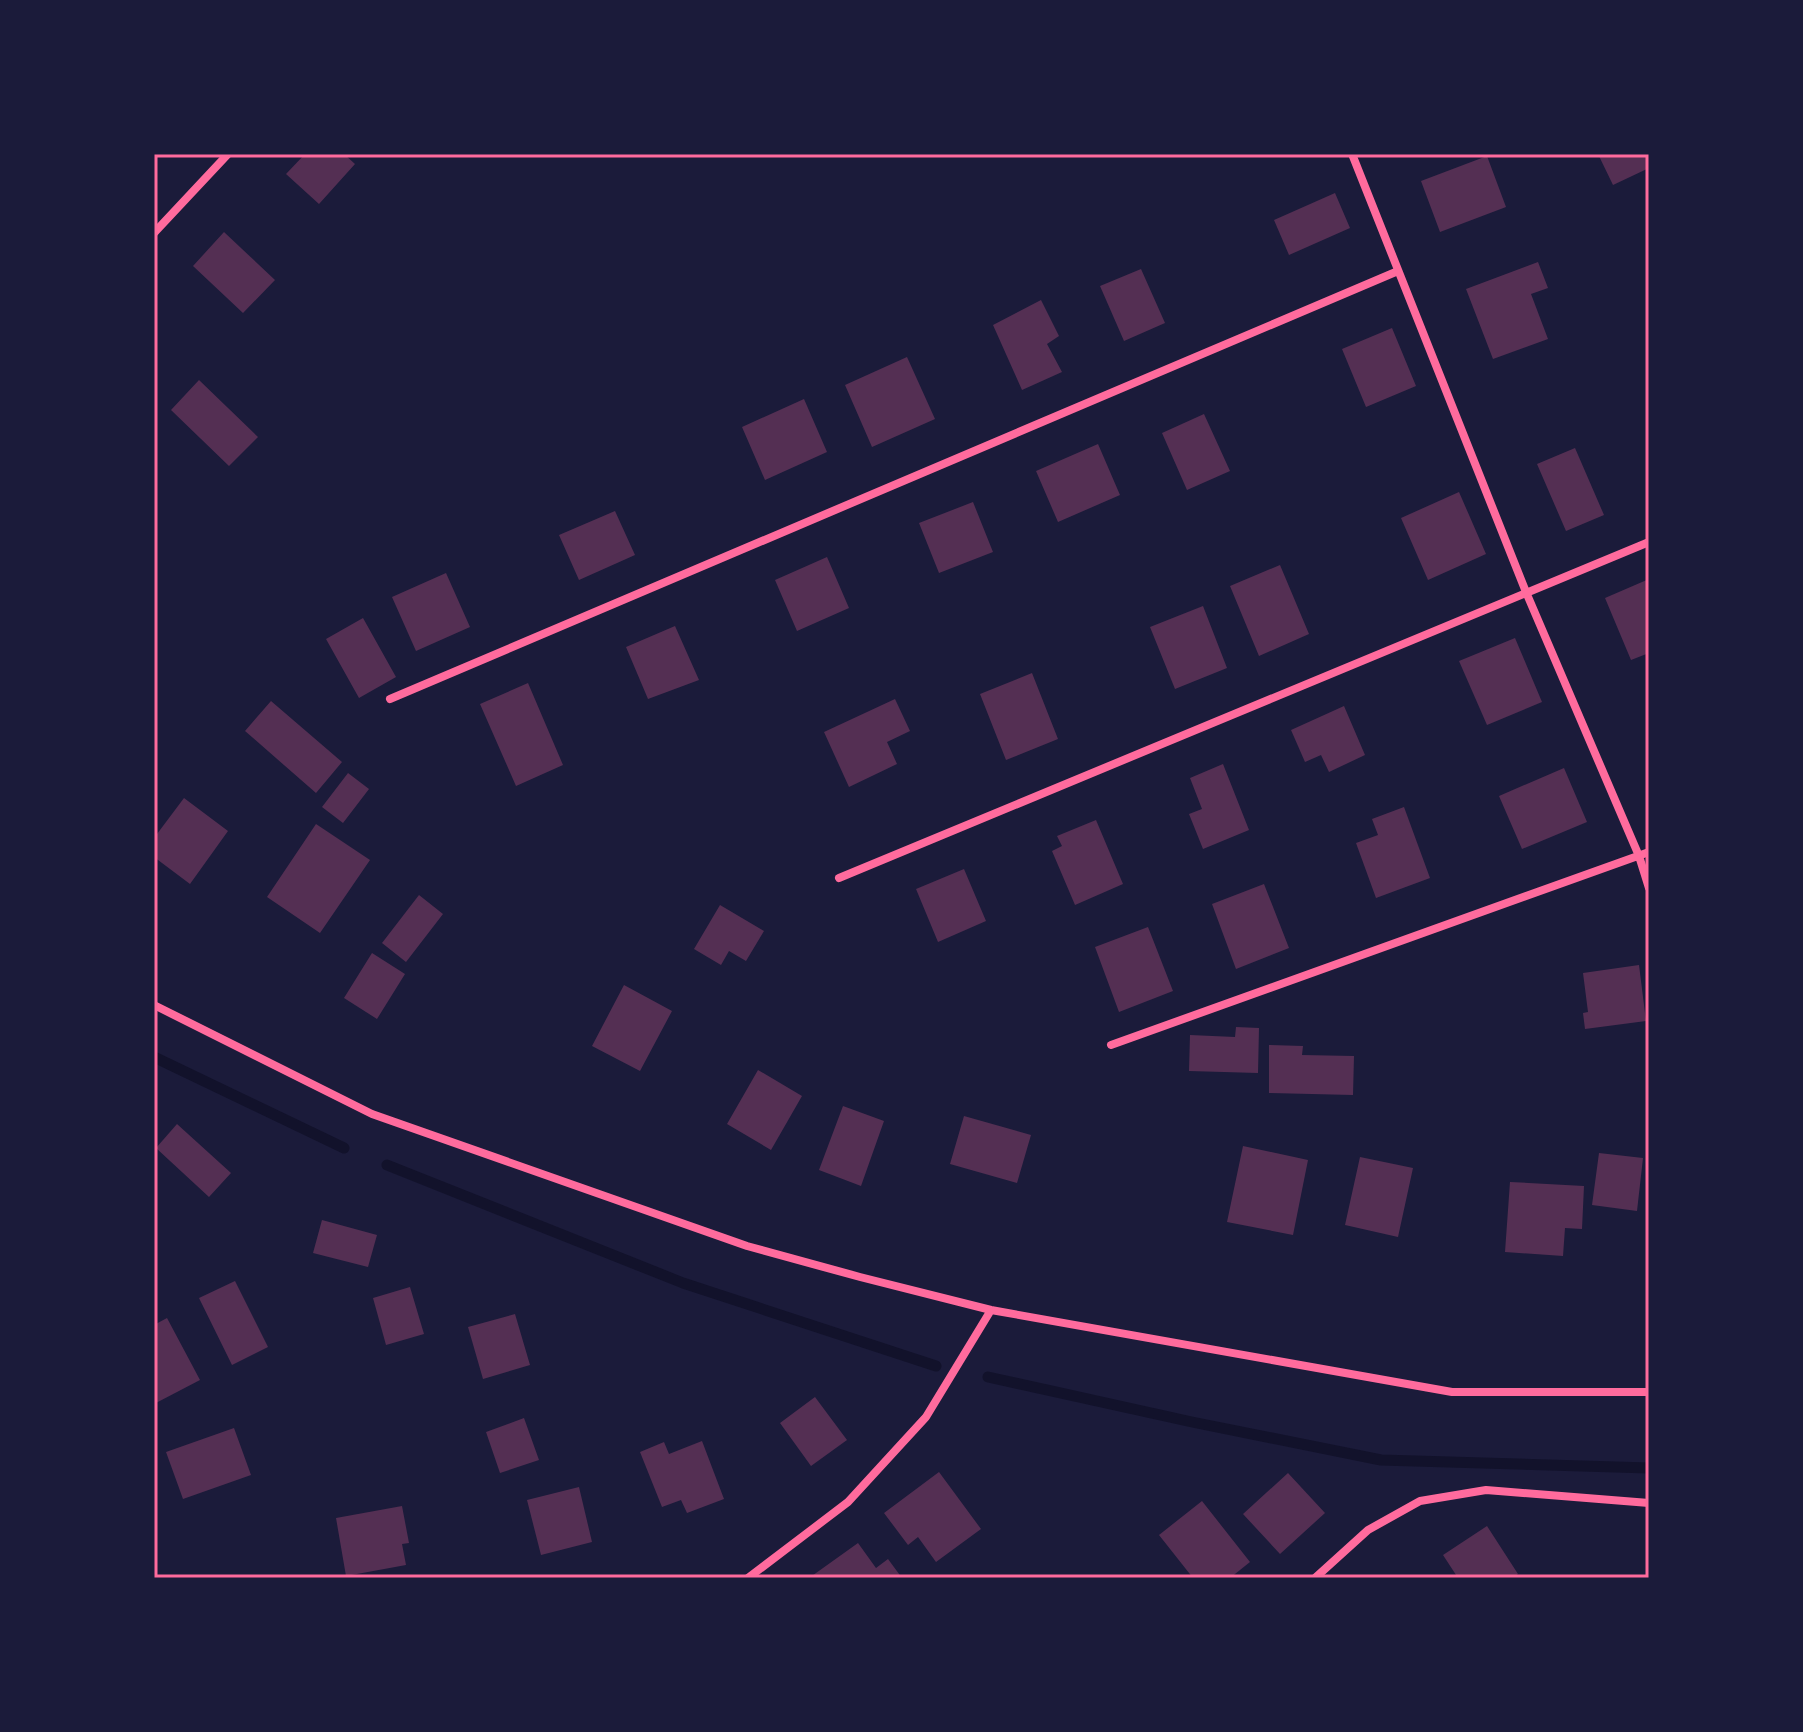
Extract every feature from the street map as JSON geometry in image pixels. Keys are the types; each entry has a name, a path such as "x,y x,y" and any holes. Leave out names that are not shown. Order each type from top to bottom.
{"street":[{"path":"154,233 228,154"},
{"path":"1352,154 1526,592 1639,856 1649,888"},
{"path":"390,699 1398,271"},
{"path":"839,878 1649,542"},
{"path":"1111,1045 1649,852"},
{"path":"154,1005 372,1114 747,1246 991,1310 1452,1392 1649,1392"},
{"path":"748,1578 848,1502 926,1417 991,1310"},
{"path":"1315,1578 1368,1530 1420,1501 1486,1490 1649,1503"}],"building":[{"path":"305,154 344,154 355,164 319,204 286,174"},
{"path":"1598,154 1649,154 1649,168 1613,185"},
{"path":"1487,156 1506,207 1440,232 1421,181"},
{"path":"1335,193 1350,228 1289,255 1274,220"},
{"path":"224,232 275,280 243,313 193,266"},
{"path":"1538,262 1548,288 1531,294 1548,339 1493,359 1466,289"},
{"path":"1141,269 1165,323 1124,341 1100,286"},
{"path":"1041,300 1059,336 1047,344 1062,372 1022,390 993,325"},
{"path":"1392,328 1416,386 1366,407 1342,349"},
{"path":"907,357 935,419 872,447 845,385"},
{"path":"199,380 258,437 229,466 171,410"},
{"path":"804,399 827,452 765,480 742,427"},
{"path":"1204,414 1230,471 1187,490 1162,433"},
{"path":"1098,444 1120,495 1058,522 1036,471"},
{"path":"1575,448 1604,515 1566,531 1537,464"},
{"path":"1459,492 1486,554 1428,580 1401,518"},
{"path":"973,502 993,552 939,573 919,523"},
{"path":"615,511 635,555 579,580 559,535"},
{"path":"827,557 849,608 797,631 775,580"},
{"path":"1280,565 1309,634 1259,656 1230,586"},
{"path":"446,573 470,627 416,651 392,597"},
{"path":"1649,579 1649,653 1631,660 1605,598"},
{"path":"1203,606 1227,668 1175,689 1150,627"},
{"path":"363,618 396,677 359,698 326,639"},
{"path":"675,626 699,680 648,699 626,647"},
{"path":"1515,638 1542,702 1487,725 1459,661"},
{"path":"1032,673 1058,739 1006,760 980,694"},
{"path":"528,683 563,765 516,786 480,704"},
{"path":"895,699 910,731 887,742 897,764 849,787 824,732"},
{"path":"271,701 342,762 316,793 245,731"},
{"path":"1344,706 1365,755 1329,772 1321,755 1305,762 1291,730"},
{"path":"1223,764 1249,830 1203,849 1189,814 1202,809 1190,778"},
{"path":"1564,768 1587,822 1522,849 1499,796"},
{"path":"348,773 369,789 343,823 322,807"},
{"path":"184,798 228,831 190,884 154,857 154,838"},
{"path":"1404,807 1430,878 1376,898 1356,843 1378,835 1372,819"},
{"path":"1096,820 1123,884 1075,905 1052,851 1062,846 1057,836"},
{"path":"316,824 370,860 320,933 267,897"},
{"path":"964,869 986,921 938,942 916,889"},
{"path":"1264,884 1289,948 1236,969 1212,904"},
{"path":"419,895 443,914 406,962 382,943"},
{"path":"720,905 764,931 746,961 729,951 721,965 694,949"},
{"path":"1148,927 1173,991 1119,1012 1095,947"},
{"path":"372,953 405,974 377,1019 344,998"},
{"path":"1639,965 1646,1021 1585,1029 1583,1013 1588,1012 1583,973"},
{"path":"624,985 672,1011 640,1071 592,1046"},
{"path":"1236,1027 1259,1028 1258,1073 1189,1071 1190,1035 1235,1037"},
{"path":"1269,1045 1303,1046 1302,1055 1354,1056 1353,1095 1269,1093"},
{"path":"758,1070 802,1096 771,1150 727,1124"},
{"path":"843,1106 884,1121 861,1186 819,1170"},
{"path":"964,1116 1031,1135 1017,1183 950,1164"},
{"path":"177,1124 231,1173 209,1197 156,1148"},
{"path":"1243,1146 1308,1160 1293,1235 1227,1222"},
{"path":"1599,1153 1643,1158 1637,1211 1592,1205"},
{"path":"1360,1157 1413,1168 1398,1237 1345,1225"},
{"path":"1510,1182 1584,1186 1582,1229 1565,1228 1563,1256 1505,1252"},
{"path":"322,1220 377,1235 368,1267 313,1253"},
{"path":"235,1281 268,1347 232,1365 199,1298"},
{"path":"410,1287 424,1334 386,1345 373,1298"},
{"path":"515,1314 530,1365 483,1379 468,1327"},
{"path":"167,1318 200,1380 154,1404 154,1325"},
{"path":"815,1397 847,1440 811,1466 780,1423"},
{"path":"524,1418 539,1460 500,1473 486,1432"},
{"path":"234,1428 251,1475 183,1499 166,1452"},
{"path":"702,1441 724,1499 687,1513 681,1500 662,1507 640,1452 664,1442 669,1454"},
{"path":"939,1472 981,1529 936,1562 918,1537 908,1545 884,1513"},
{"path":"1288,1473 1325,1513 1280,1554 1243,1514"},
{"path":"579,1487 592,1542 541,1555 527,1500"},
{"path":"1202,1501 1250,1562 1230,1578 1193,1578 1159,1535"},
{"path":"402,1506 409,1543 402,1544 406,1565 346,1576 336,1518"},
{"path":"1487,1526 1518,1574 1512,1578 1458,1578 1443,1555"},
{"path":"858,1543 876,1568 888,1559 902,1578 809,1578"}],"waterway":[{"path":"154,1057 344,1148"},
{"path":"387,1165 683,1283 936,1366"},
{"path":"988,1377 1381,1460 1649,1468"}]}
